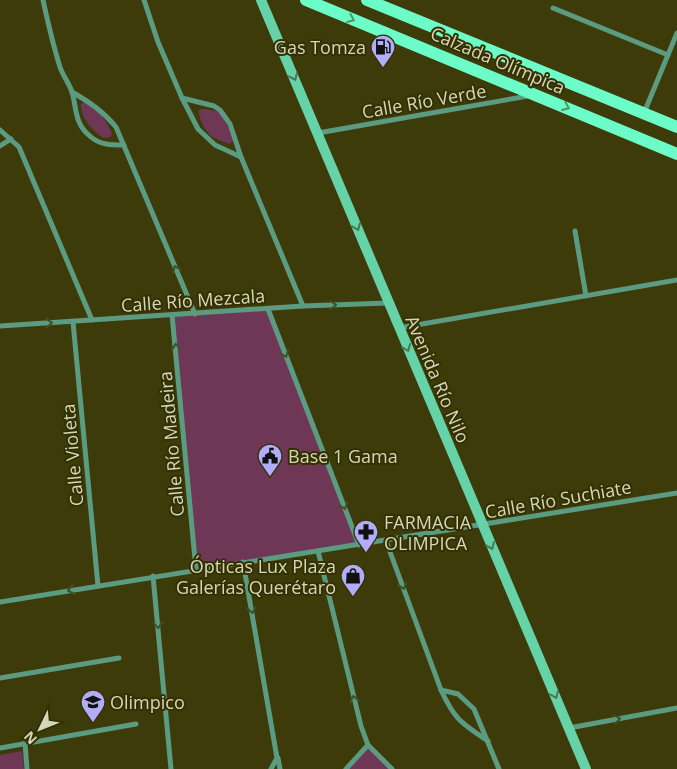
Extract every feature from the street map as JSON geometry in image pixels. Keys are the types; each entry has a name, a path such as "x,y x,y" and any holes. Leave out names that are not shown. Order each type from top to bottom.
{"main road":[{"name":"Calzada Olímpica","path":"306,0 677,154"},
{"name":"Calzada Olímpica","path":"367,0 677,128"}],"street":[{"path":"44,0 50,32 58,60 72,92 77,120 90,137 97,141 124,145"},
{"path":"144,0 158,42 182,98 198,129 214,145 241,157"},
{"name":"Avenida Río Nilo","path":"261,0 586,769"},
{"path":"553,8 668,54"},
{"path":"644,113 677,33"},
{"path":"72,92 105,114 116,127 195,314"},
{"name":"Calle Río Verde","path":"317,134 536,95"},
{"path":"182,98 209,104 220,110 230,124 241,157 303,306"},
{"path":"0,130 19,147 92,320"},
{"path":"0,146 12,139"},
{"path":"575,231 586,296"},
{"path":"399,328 677,280"},
{"name":"Calle Río Mezcala","path":"0,326 388,302"},
{"path":"268,309 359,545"},
{"name":"Calle Río Madeira","path":"172,315 196,570"},
{"name":"Calle Violeta","path":"73,322 98,586"},
{"name":"Calle Río Suchiate","path":"0,602 153,576 482,526 677,493"},
{"path":"386,540 450,710 459,721 488,741"},
{"path":"318,551 361,726 368,745 392,769"},
{"path":"244,562 280,769"},
{"path":"153,576 171,769"},
{"path":"0,678 118,658"},
{"path":"441,690 458,694 469,703 477,716 499,769"},
{"path":"569,728 677,708"},
{"path":"0,748 136,724"},
{"path":"24,743 27,769"},
{"path":"346,769 368,745"},
{"path":"271,769 277,758"}],"shaded area":[{"path":"84,102 93,107 104,119 112,134 110,137 104,138 88,124 81,109 81,104"},
{"path":"199,110 219,111 234,139 232,142 229,144 214,138 208,133 200,117"},
{"path":"268,309 359,545 196,570 172,315"},
{"path":"368,747 390,769 348,769"},
{"path":"22,751 24,769 0,769 0,755"}],"place":[{"name":"Gas Tomza","path":"383,68"},
{"name":"Base 1 Gama","path":"270,477"},
{"name":"FARMACIA OLIMPICA","path":"366,553"},
{"name":"Ópticas Lux Plaza Galerías Querétaro","path":"353,597"},
{"name":"Olimpico","path":"93,723"}]}
